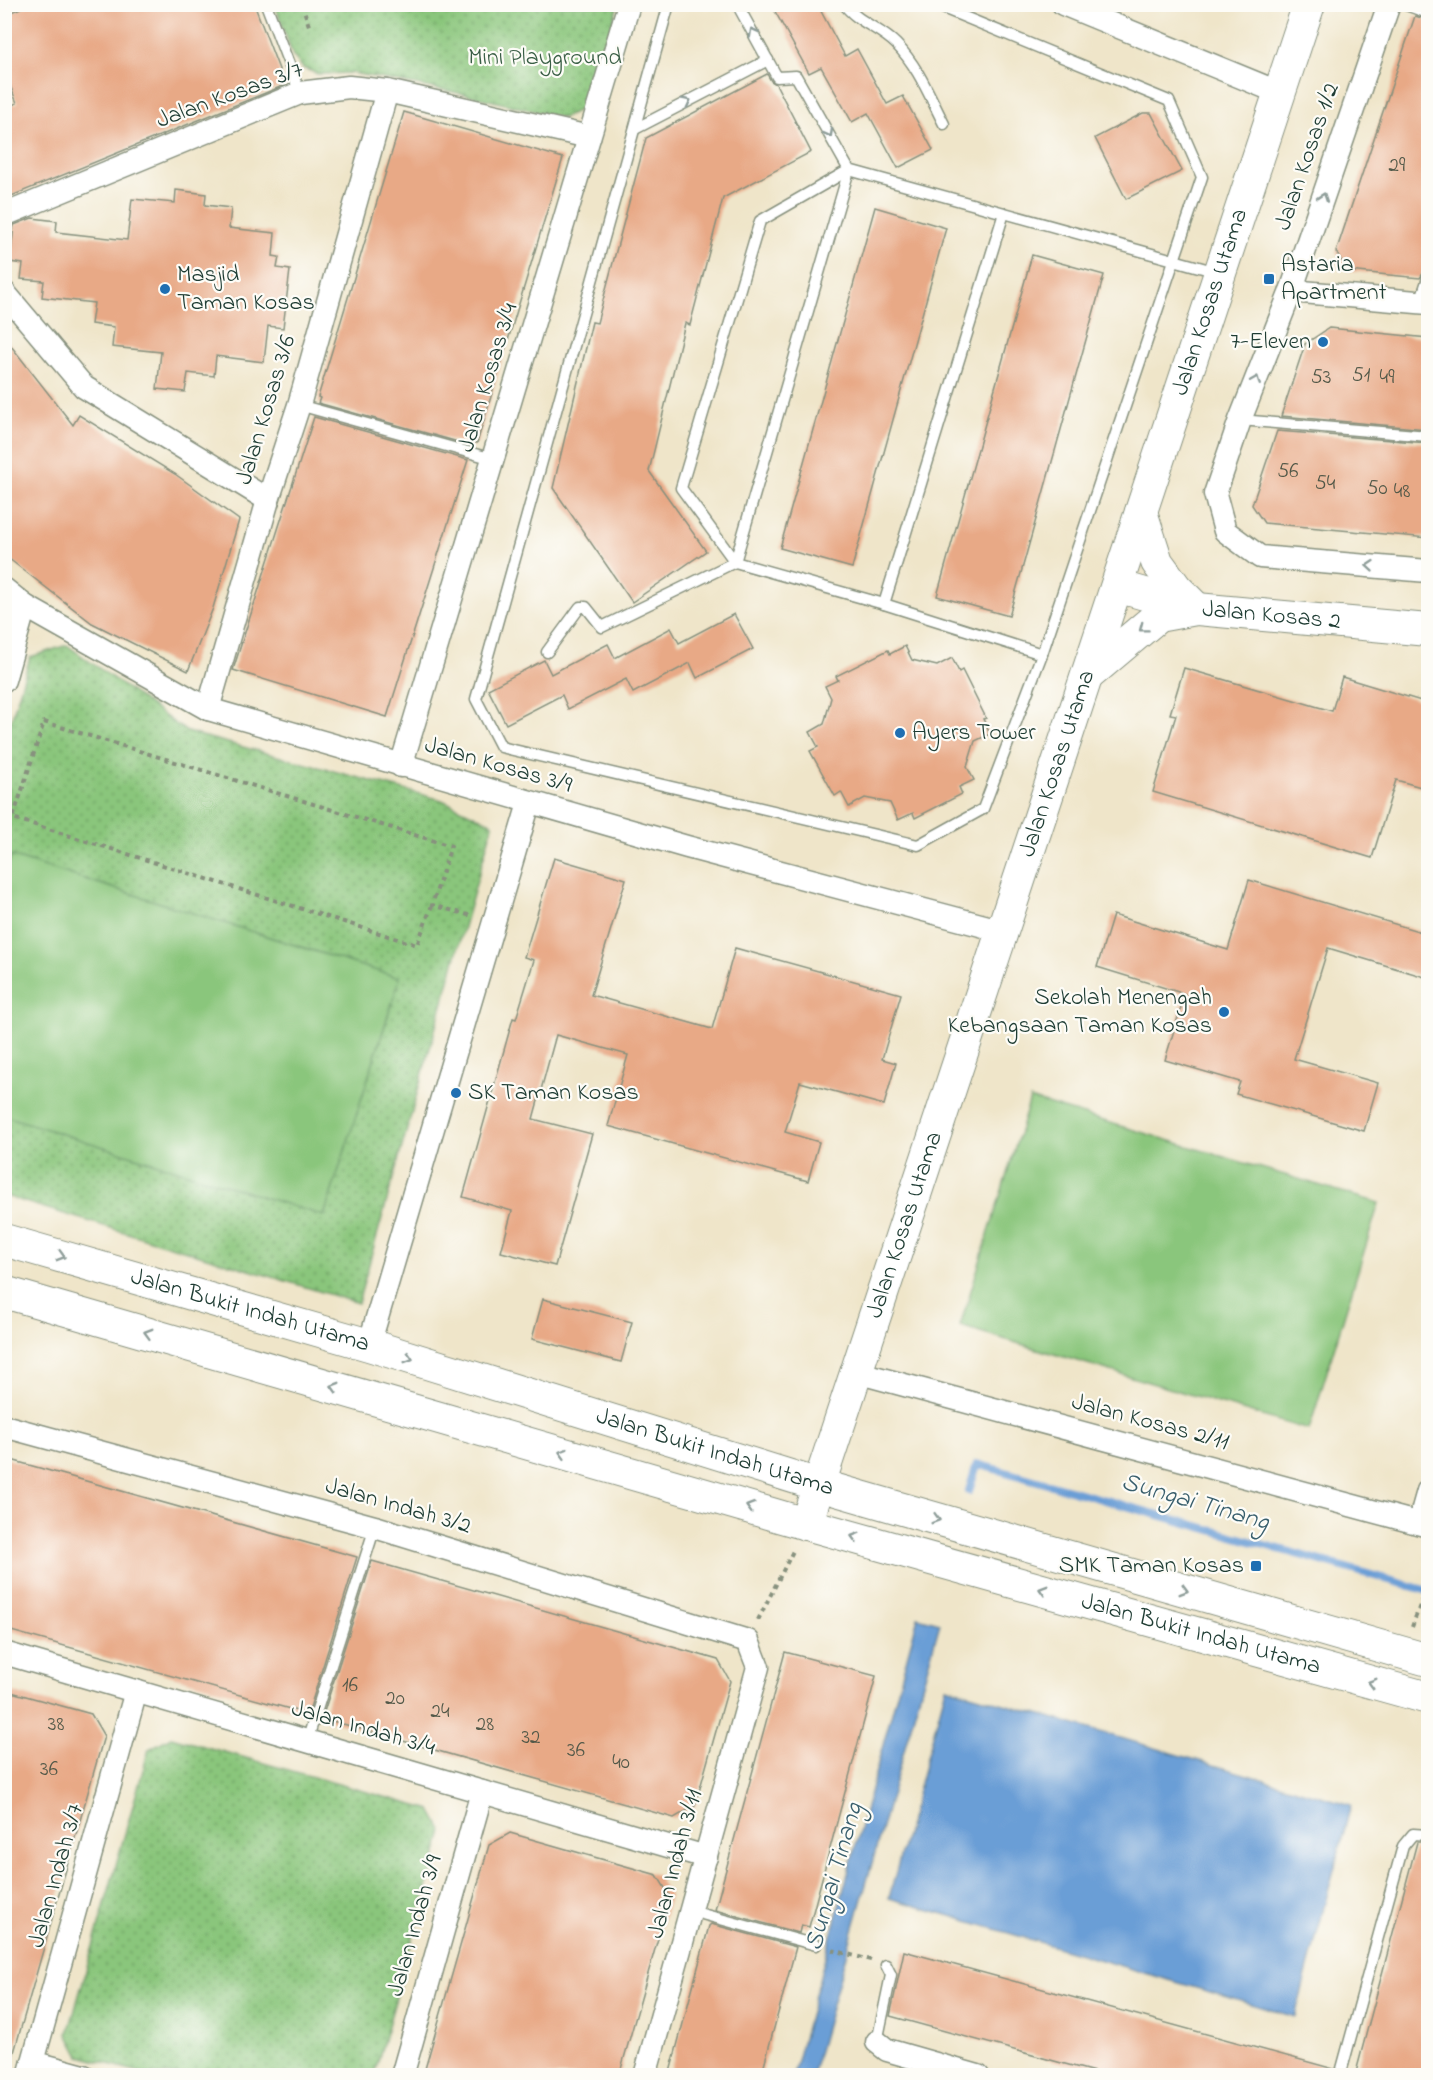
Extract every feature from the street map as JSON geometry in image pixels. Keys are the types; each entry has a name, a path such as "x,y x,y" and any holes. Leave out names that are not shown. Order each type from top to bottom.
{"street":[{"name":"Jalan Kosas 3/4","path":"401,766 629,4"},
{"path":"1063,4 1280,93"},
{"name":"Jalan Kosas Utama","path":"806,1524 1309,4"},
{"name":"Jalan Kosas 1/2","path":"1389,4 1291,291 1240,420 1215,494 1226,531 1260,557 1428,571"},
{"name":"Jalan Kosas 3/7","path":"4,215 300,93 349,87 387,91 589,137"},
{"name":"Jalan Kosas 3/6","path":"208,709 298,405 387,91"},
{"path":"1291,291 1424,302"},
{"path":"4,292 84,387 268,500"},
{"path":"1142,512 1157,562 1176,588 1197,609"},
{"name":"Jalan Kosas 2","path":"1117,585 1197,609 1428,630"},
{"name":"Jalan Kosas 3/9","path":"4,589 25,606 208,709 529,803 1003,931"},
{"path":"4,680 25,606"},
{"path":"1087,676 1158,616 1197,609"},
{"path":"369,1345 529,803"},
{"name":"Jalan Bukit Indah Utama","path":"4,1240 369,1345 819,1485 1428,1660"},
{"name":"Jalan Bukit Indah Utama","path":"4,1292 806,1524 1428,1698"},
{"name":"Jalan Kosas 2/11","path":"856,1372 1424,1525"},
{"name":"Jalan Indah 3/2","path":"4,1426 375,1527 748,1641"},
{"path":"1424,1525 1428,1491"},
{"name":"Jalan Indah 3/11","path":"645,2076 758,1667 748,1641"},
{"name":"Jalan Indah 3/4","path":"4,1653 706,1857"},
{"name":"Jalan Indah 3/7","path":"31,2069 136,1691"},
{"name":"Jalan Indah 3/9","path":"402,2076 482,1791"},
{"path":"877,2042 887,2050 944,2071 978,2076"},
{"path":"31,2069 84,2076"}],"lane":[{"path":"266,4 300,93"},
{"path":"669,4 476,699 501,747 918,845 983,810 1042,654 1202,177 1170,101 933,4"},
{"path":"547,652 580,607 586,607 602,627 735,562 849,170 796,76 791,74 777,77 737,4"},
{"path":"844,4 854,16 895,43 907,57 944,124"},
{"path":"1403,4 1428,13"},
{"path":"635,129 768,60"},
{"path":"1042,654 884,604 735,562 681,488 759,221 849,170 1220,273"},
{"path":"884,604 1004,213"},
{"path":"1424,302 1428,278"},
{"path":"298,405 493,459"},
{"path":"1240,420 1428,436"},
{"path":"307,1741 375,1527"},
{"path":"1340,2076 1403,1846 1413,1834 1428,1835"},
{"path":"691,1911 820,1946"},
{"path":"877,2042 891,1976 886,1965"}],"path":[{"path":"302,4 310,29"},
{"path":"44,722 451,846 432,905 417,945 13,818 44,722"},
{"path":"432,905 493,922"},
{"path":"748,1641 806,1524"},
{"path":"1411,1629 1428,1583"},
{"path":"820,1946 852,1955"}],"green space":[{"name":"Mini Playground","path":"275,5 618,5 589,105 563,118 464,94 352,73 318,74 303,68 293,56"},
{"path":"67,645 187,732 442,800 493,824 358,1303 5,1196 4,744 30,657"},
{"path":"11,856 400,978 324,1216 5,1116 4,876"},
{"path":"1030,1099 1379,1203 1309,1430 960,1326"},
{"path":"171,1737 431,1810 443,1832 374,2075 150,2075 80,2056 68,2034 149,1749"}],"water":[{"path":"918,1617 940,1623 812,2075 793,2075"},
{"path":"946,1687 1351,1805 1295,2017 889,1898"}],"building":[{"path":"30,4 254,4 285,85 4,199 4,108 17,103 4,70 4,15"},
{"path":"771,4 817,4 845,56 857,49 887,104 903,96 933,150 898,168 868,113 852,122 821,67 809,73"},
{"path":"1415,16 1428,20 1428,271 1424,272 1420,278 1348,271 1336,252"},
{"path":"767,74 776,84 811,152 723,198 690,325 685,323 649,471 706,551 632,602 553,488 592,322 597,323 646,138"},
{"path":"404,112 563,158 477,443 474,442 473,446 318,403"},
{"path":"1143,113 1151,113 1182,171 1126,199 1095,138"},
{"name":"Masjid Taman Kosas","path":"176,190 206,194 205,205 231,208 229,228 275,233 273,256 279,257 277,268 290,270 283,328 268,326 264,362 216,356 214,376 188,373 185,392 157,389 161,352 112,347 114,327 91,324 94,303 42,297 44,281 21,279 23,264 10,262 14,225 32,218 57,221 56,232 127,240 132,199 175,203"},
{"path":"875,207 946,228 852,568 780,548"},
{"path":"1032,255 1104,275 1009,616 937,596"},
{"path":"1329,328 1428,338 1428,429 1281,416 1305,344"},
{"path":"4,337 73,425 79,415 175,474 239,520 213,608 188,671 92,623 4,555"},
{"path":"314,417 468,460 387,717 233,670"},
{"path":"1277,431 1428,443 1428,538 1264,523 1252,505"},
{"path":"734,614 753,649 697,678 690,663 633,693 626,679 568,709 562,695 506,724 488,689 544,660 551,674 608,644 615,658 671,628 679,643"},
{"name":"Ayers Tower","path":"905,646 912,660 937,666 952,658 959,672 962,670 986,718 983,719 990,734 975,741 967,767 974,780 959,787 962,794 915,818 913,813 898,820 890,803 865,798 849,807 841,792 835,796 810,751 818,747 810,732 824,724 831,698 825,686 838,680 836,676 888,650 890,654"},
{"path":"1184,668 1332,711 1342,677 1428,703 1428,789 1396,780 1372,858 1153,792 1176,715 1170,714"},
{"path":"554,858 626,879 591,995 712,1029 735,948 901,994 882,1059 896,1063 884,1105 800,1082 785,1132 819,1142 808,1181 608,1126 628,1055 556,1035 533,1119 592,1134 555,1266 501,1252 512,1211 463,1197 513,1018 516,1019 534,960 524,957"},
{"path":"1249,880 1428,934 1428,978 1328,948 1294,1059 1378,1083 1364,1131 1236,1094 1240,1082 1165,1060 1185,994 1097,967 1113,915 1228,950"},
{"path":"543,1299 632,1322 621,1362 532,1339"},
{"path":"4,1458 357,1557 308,1714 4,1629"},
{"path":"372,1561 718,1660 730,1681 695,1806 674,1818 322,1718"},
{"path":"785,1652 876,1676 809,1927 801,1925 799,1933 715,1910"},
{"path":"4,1690 91,1714 104,1736 11,2063 4,2063"},
{"path":"510,1833 657,1875 670,1896 619,2076 423,2076 489,1845"},
{"path":"1417,1842 1428,1842 1428,2076 1355,2076"},
{"path":"711,1924 796,1947 761,2076 669,2076"},
{"path":"904,1951 1334,2069 1333,2076 1109,2076 890,2016"}],"waterway":[{"name":"Sungai Tinang","path":"969,1491 977,1464 1428,1591"}],"place":[{"name":"Astaria Apartment","path":"1269,279"},
{"name":"Masjid Taman Kosas","path":"165,289"},
{"name":"7-Eleven","path":"1323,342"},
{"name":"Ayers Tower","path":"900,733"},
{"name":"Sekolah Menengah Kebangsaan Taman Kosas","path":"1224,1012"},
{"name":"SK Taman Kosas","path":"456,1093"},
{"name":"SMK Taman Kosas","path":"1256,1566"}]}
